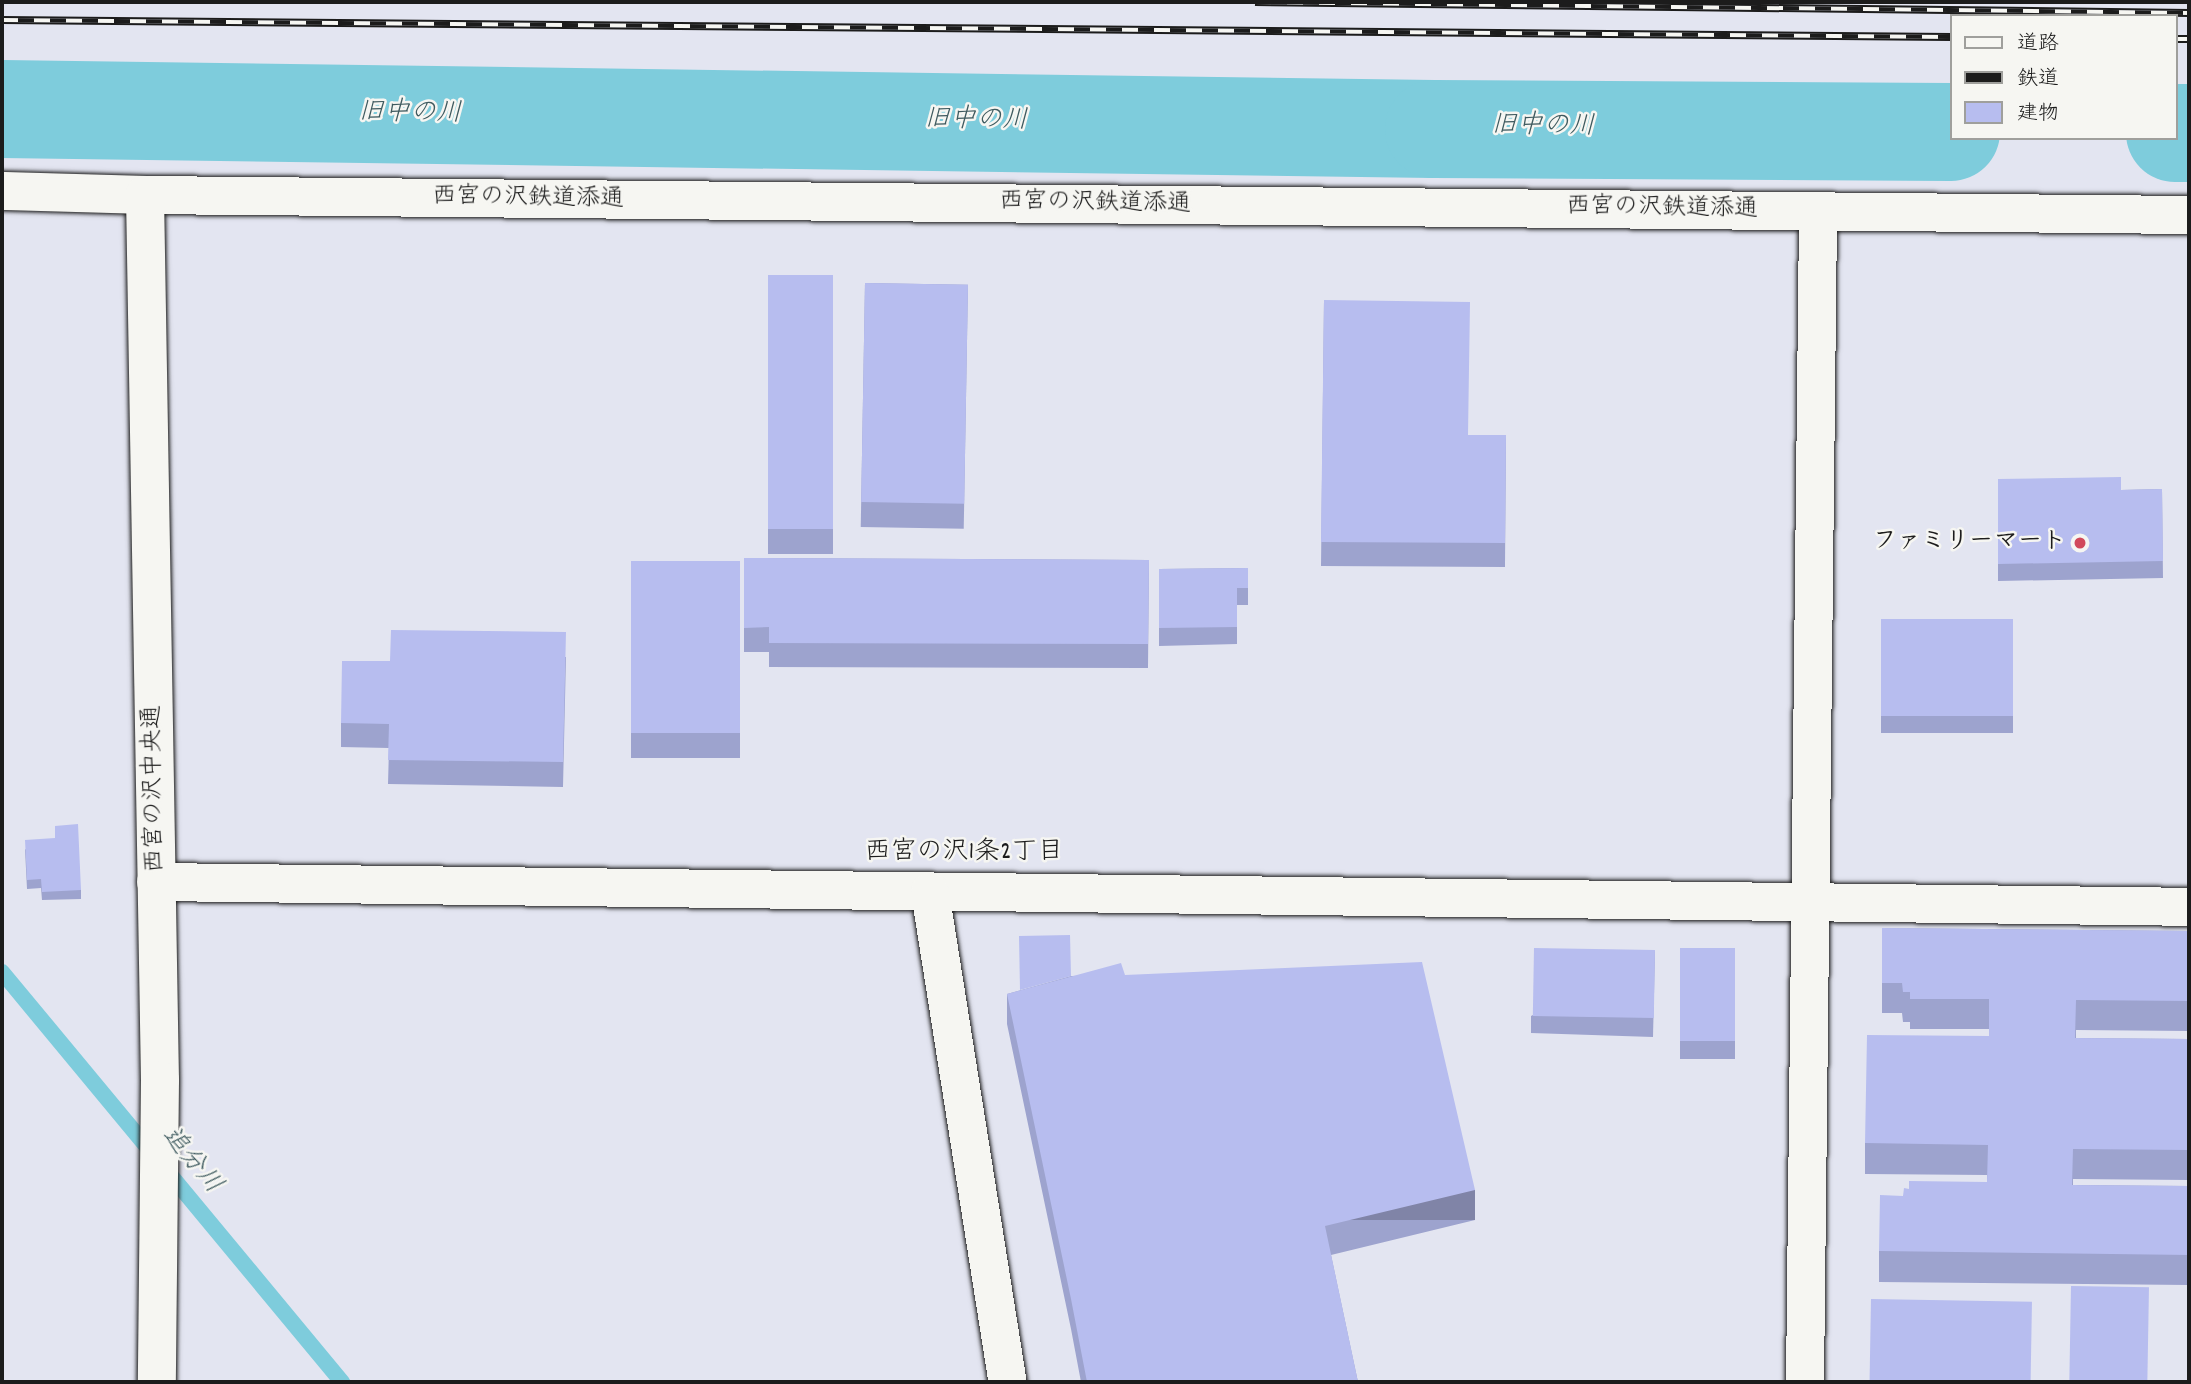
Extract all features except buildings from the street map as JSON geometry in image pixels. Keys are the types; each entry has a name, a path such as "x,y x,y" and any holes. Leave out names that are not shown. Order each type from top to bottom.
{"street":[{"name":"西宮の沢鉄道添通","path":"2,191 145,195 2189,215"},
{"name":"西宮の沢中央通","path":"145,195 160,1080 157,1382"},
{"path":"1805,1382 1818,211"},
{"path":"156,882 2189,907"},
{"path":"930,892 1008,1382"}],"waterway":[{"name":"旧中の川","path":"2,109 1434,129 1950,132"},
{"name":"旧中の川","path":"2177,133 2189,133"},
{"name":"追分川","path":"2,972 342,1382"}],"railway":[{"path":"1255,2 2189,13"},
{"path":"2,20 1950,37"},
{"path":"2177,39 2189,39"}],"place":[{"name":"ファミリーマート","path":"2080,543"}],"district":[{"name":"西宮の沢1条2丁目","path":"964,853"}]}
